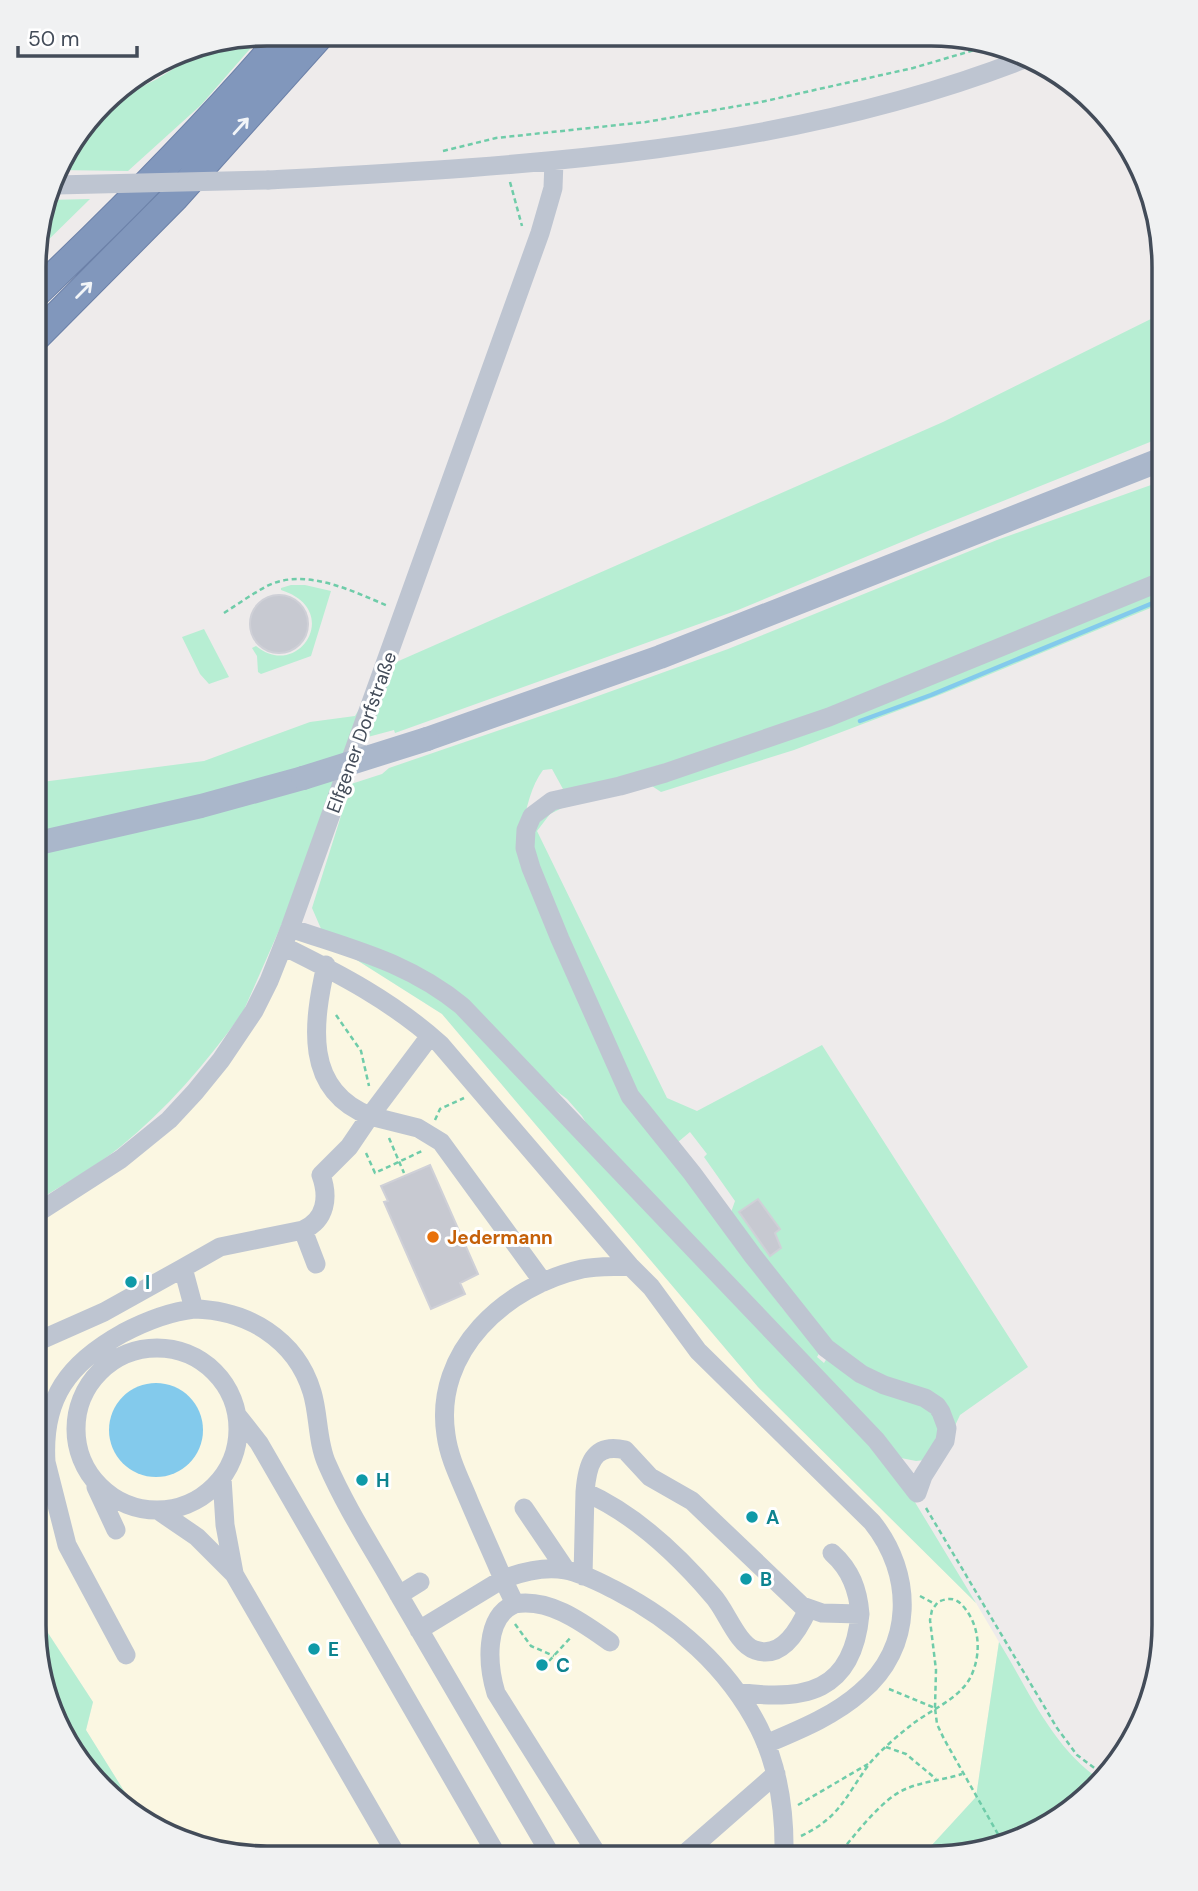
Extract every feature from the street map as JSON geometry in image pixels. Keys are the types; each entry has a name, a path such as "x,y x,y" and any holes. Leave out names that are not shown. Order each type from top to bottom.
{"highway":[{"path":"46,283 183,146 274,46"},
{"path":"46,327 174,198 310,46"}],"main road":[{"path":"46,841 201,806 303,778 427,739 673,652 1152,463"},
{"path":"1121,476 1152,473"}],"street":[{"path":"61,185 268,180 554,161 709,141 792,125 920,93 1016,62"},
{"name":"Elfgener Dorfstraße","path":"46,1207 121,1158 183,1106 221,1060 254,1011 287,937 529,262 550,201 554,161"},
{"path":"917,1493 923,1476 940,1452 946,1437 946,1424 941,1412 927,1400 861,1374 826,1348 630,1096 531,869 525,848 526,830 532,816 552,800 620,786 665,773 829,717 1152,585"},
{"path":"287,937 409,970 462,1006 887,1452 917,1493"},
{"path":"287,937 430,1035 651,1287 707,1360 872,1522 886,1542 899,1575 903,1610 901,1627 893,1648 873,1682 830,1713 766,1744"},
{"path":"326,965 315,1036 318,1056 328,1082 342,1101 355,1111 418,1128 441,1143 543,1282"},
{"path":"46,1338 104,1312 220,1247 313,1226 322,1213 326,1196 318,1170 349,1147 430,1035"},
{"path":"303,1230 316,1265"},
{"path":"510,1607 503,1579 449,1451 444,1416 454,1369 475,1333 504,1303 543,1282 584,1269 630,1266"},
{"path":"183,1268 194,1309"},
{"path":"46,1436 50,1410 62,1384 75,1367 104,1345 144,1322 163,1314 194,1309 227,1312 249,1321 275,1337 295,1357 312,1392 321,1448 328,1467 419,1630 546,1846"},
{"path":"237,1415 234,1455 222,1478 194,1502 159,1511 146,1510 111,1497 85,1469 76,1443 79,1404 85,1391 101,1370 123,1355 136,1350 176,1350 211,1369 228,1390 237,1415 259,1443 492,1846"},
{"path":"575,1573 588,1467 593,1457 607,1449 625,1450 656,1481 692,1501 796,1601 808,1609 822,1613 860,1614"},
{"path":"222,1478 227,1539 234,1574"},
{"path":"46,1479 78,1570 126,1655"},
{"path":"93,1480 116,1530"},
{"path":"585,1492 617,1509 671,1552 715,1598 743,1643 752,1650 767,1652 782,1647 795,1633 808,1609"},
{"path":"524,1508 575,1573"},
{"path":"159,1511 197,1537 234,1574 391,1846"},
{"path":"737,1692 786,1696 806,1692 826,1683 842,1671 853,1653 859,1634 860,1614 857,1591 850,1573 832,1553"},
{"path":"419,1630 503,1579 529,1571 575,1573 631,1598 669,1623 704,1654 737,1692 766,1744 776,1774 783,1812 784,1846"},
{"path":"399,1595 420,1582"},
{"path":"592,1846 496,1693 490,1668 491,1647 495,1628 510,1607 530,1603 548,1606 584,1623 610,1642"},
{"path":"694,1846 776,1774"}],"path":[{"path":"529,262 512,194 506,137 623,125 717,111 897,72 974,50"},
{"path":"151,79 168,68"},
{"path":"224,613 269,585 295,579 320,582 404,613"},
{"path":"335,1010 339,1022 355,1041 363,1056 368,1080 370,1116 385,1130 404,1173"},
{"path":"917,1493 1057,1728 1077,1755 1098,1770"},
{"path":"789,1846 828,1819 854,1790 871,1762 886,1747 908,1727 935,1708 965,1685 978,1653 977,1636 972,1619 961,1603 952,1599 938,1602 930,1615 936,1670 935,1708 940,1732 998,1835"},
{"path":"510,1607 531,1646 554,1656"},
{"path":"549,1661 584,1623"},
{"path":"873,1682 935,1708"},
{"path":"886,1747 906,1755 937,1781"},
{"path":"783,1812 871,1762"},
{"path":"845,1846 889,1799 907,1788 962,1774"}],"shaded area":[{"path":"297,935 352,957 442,1014 758,1387 976,1603 999,1642 976,1797 931,1846 267,1846 238,1844 182,1829 132,1800 86,1730 93,1702 46,1630 46,1218 126,1165 173,1125"}],"green space":[{"path":"253,46 201,105 128,171 67,170 91,132 121,100 196,57"},
{"path":"90,199 47,241 53,210 56,200"},
{"path":"1152,318 1152,441 738,610 395,733 394,730 364,738 243,1012 186,1084 138,1132 100,1162 46,1196 46,781 204,761 310,722 355,716 385,667 943,422"},
{"path":"1152,485 1152,579 823,714 580,790 563,789 552,769 543,770 535,783 522,827 610,1066 732,1243 820,1352 817,1357 824,1363 827,1358 934,1410 942,1426 925,1460 916,1461 896,1457 592,1133 567,1099 542,1080 464,1001 322,931 312,908 351,784 382,774 389,768 728,649 997,540"},
{"path":"291,585 331,591 311,656 261,674 258,672 257,656 252,648 256,646 272,654 286,655 299,649 308,639 312,626 310,612 300,600 281,590"},
{"path":"1152,590 1152,607 942,694 794,750 661,792 652,786 562,808 550,814 537,831 667,1098 697,1111 822,1045 1028,1367 960,1415 952,1432 949,1417 832,1346 730,1215 735,1201 704,1157 707,1154 690,1132 678,1142 644,1108 533,864 533,824 548,809 619,790"},
{"path":"204,629 229,677 209,684 200,674 182,637"},
{"path":"352,957 401,974 456,1007 873,1447 907,1489 976,1603 758,1387 442,1014"},
{"path":"46,1630 93,1702 86,1730 127,1796 91,1759 62,1709 50,1667"},
{"path":"999,1642 1055,1735 1094,1775 1066,1800 1016,1829 974,1841 931,1846 976,1797"}],"water":[{"path":"156,1383 174,1387 189,1397 199,1412 203,1430 199,1448 189,1463 174,1473 156,1477 138,1473 123,1463 113,1448 109,1430 113,1412 123,1397 138,1387"}],"building":[{"path":"279,595 290,597 303,608 308,624 306,635 295,648 279,653 268,651 255,640 250,624 252,613 263,600"},
{"name":"Jedermann","path":"430,1165 478,1274 460,1283 465,1294 431,1309 384,1202 388,1201 381,1186"},
{"path":"758,1199 780,1229 775,1233 781,1248 770,1256 739,1212"}],"waterway":[{"path":"860,721 931,695 1152,603"}],"place":[{"name":"Jedermann","path":"433,1237"},
{"name":"I","path":"131,1282"},
{"name":"H","path":"362,1480"},
{"name":"A","path":"752,1517"},
{"name":"B","path":"746,1579"},
{"name":"E","path":"314,1649"},
{"name":"C","path":"542,1665"}]}
